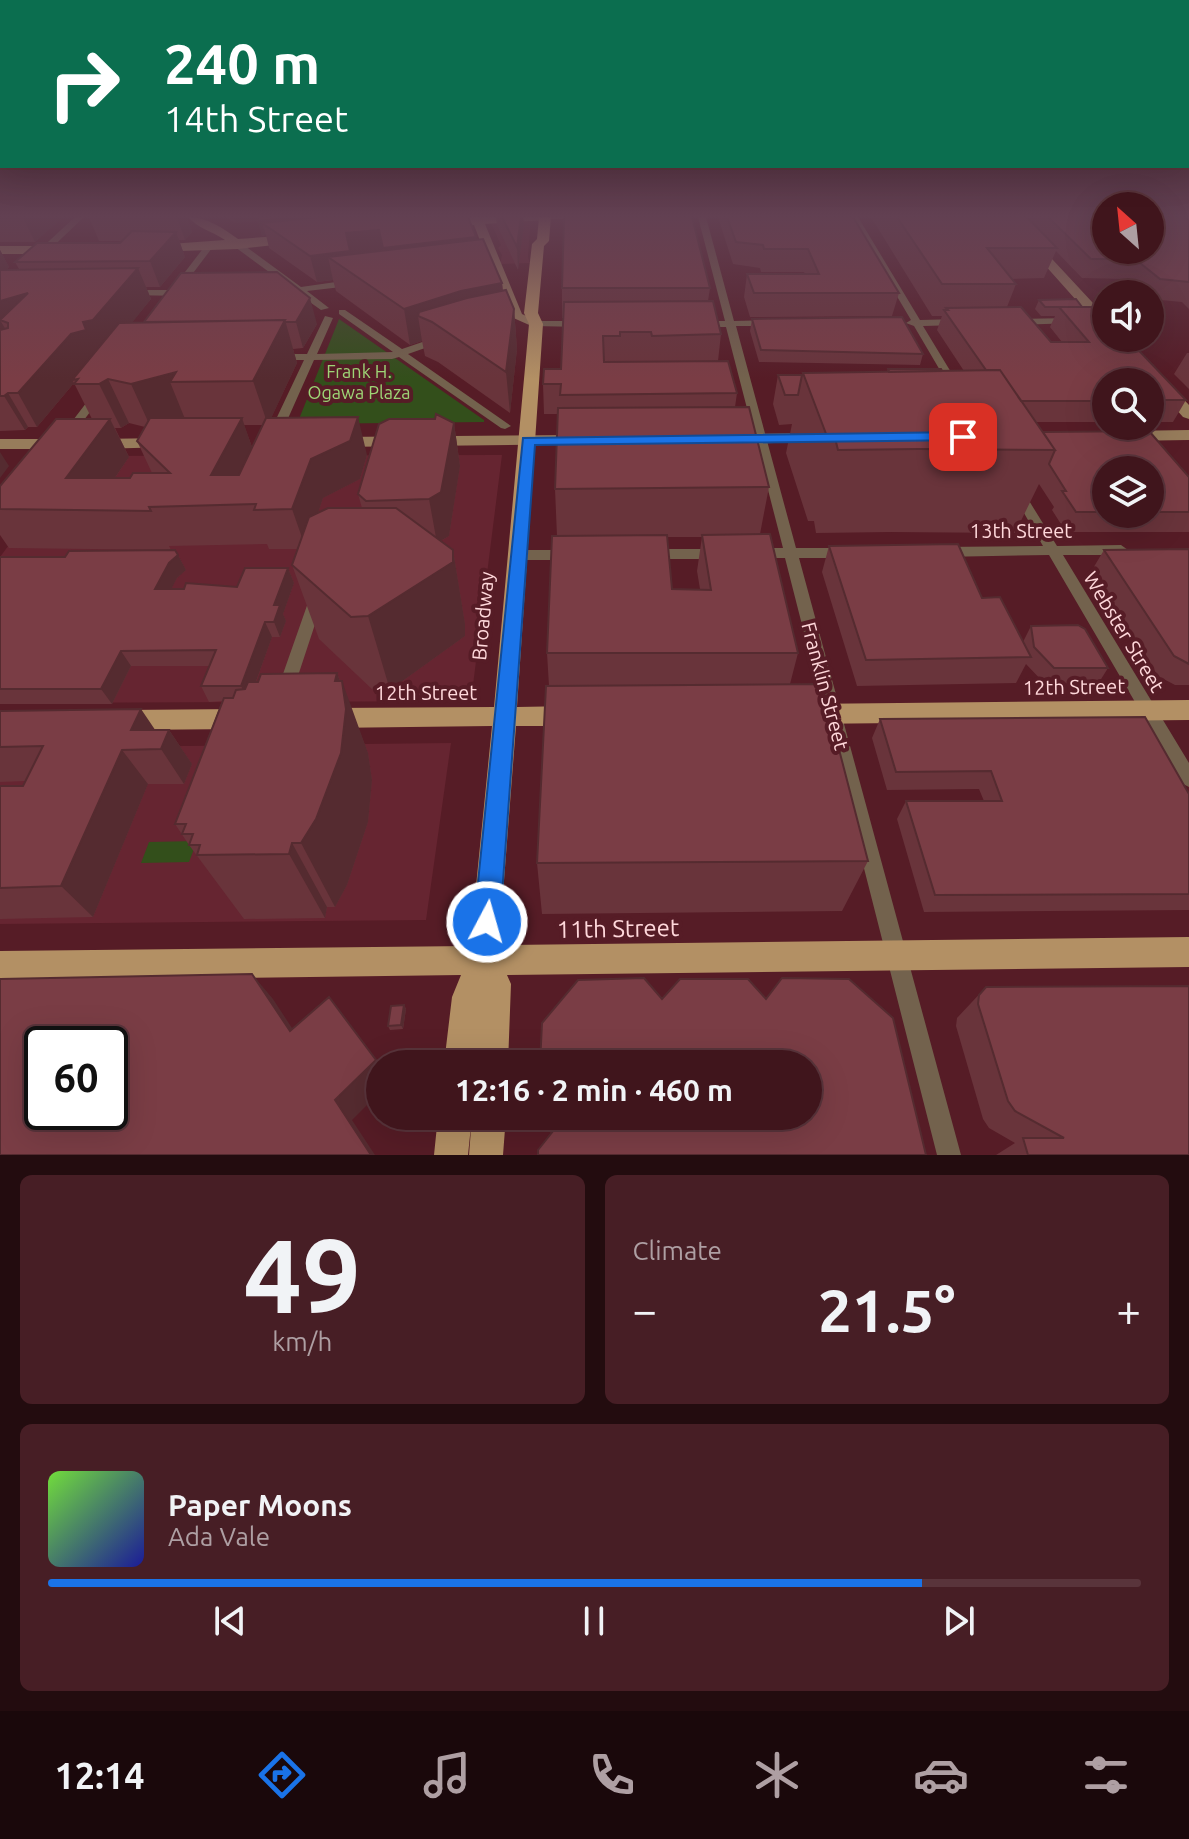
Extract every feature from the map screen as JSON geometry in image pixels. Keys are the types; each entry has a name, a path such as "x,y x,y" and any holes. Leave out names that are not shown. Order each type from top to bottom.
{"main road":[{"path":"491,271 516,316 536,324"},
{"name":"Broadway","path":"461,1050 467,997 483,961 528,441 536,324 531,313 535,271"},
{"path":"1056,271 1092,310"},
{"path":"1164,387 1189,414"},
{"path":"1164,435 1189,435"},
{"path":"256,443 280,437"},
{"path":"714,440 839,438"},
{"path":"315,442 595,440"},
{"path":"0,444 56,449 183,443"},
{"name":"12th Street","path":"788,714 1189,710"},
{"name":"12th Street","path":"307,719 602,716"},
{"path":"104,721 263,719"},
{"name":"11th Street","path":"0,966 1189,952"},
{"name":"Broadway","path":"483,961 496,984 493,1050"},
{"path":"451,1155 454,1130"},
{"path":"486,1155 488,1130"}],"street":[{"path":"161,309 191,271"},
{"path":"273,271 326,313 342,312 497,423"},
{"name":"Franklin Street","path":"716,271 949,1155"},
{"path":"886,271 964,403"},
{"path":"270,293 356,282"},
{"path":"114,293 190,293"},
{"path":"280,437 326,313"},
{"path":"899,323 976,322"},
{"path":"1005,322 1092,323"},
{"path":"681,324 777,323"},
{"path":"536,324 588,324"},
{"path":"263,357 400,354 449,337"},
{"path":"56,449 104,387"},
{"name":"Webster Street","path":"1014,486 1189,779"},
{"name":"13th Street","path":"927,552 1141,550"},
{"path":"631,555 855,553"},
{"path":"518,555 588,555"},
{"path":"283,695 323,578"}],"shaded area":[{"path":"502,455 471,701 0,703 0,557 75,456"},
{"path":"451,743 426,920 0,924 0,748"}],"green space":[{"name":"Frank H. Ogawa Plaza","path":"339,319 484,420 484,422 297,424"},
{"path":"197,841 189,862 141,863 149,842"}],"building":[{"path":"0,271 135,271 93,320 83,322 86,330 71,334 18,393 4,396 0,396 0,330 8,328 8,323 0,320 28,293 0,301"},
{"path":"348,271 497,271 502,283 461,291 404,309"},
{"path":"562,271 706,271 710,288 562,288"},
{"path":"818,271 886,271 899,293 754,293 747,274 819,274"},
{"path":"933,271 1005,271 1016,284 942,284"},
{"path":"1150,271 1189,271 1189,282 1160,279"},
{"path":"277,272 310,298 296,322 144,322 181,273"},
{"path":"506,290 514,309 506,372 432,322 418,316 419,312"},
{"path":"1076,299 1082,307 1045,307 1039,300"},
{"path":"713,301 721,334 652,336 651,332 620,332 620,336 603,336 604,362 728,361 737,393 560,395 561,384 543,384 544,369 561,369 564,302"},
{"path":"1021,307 1051,342 1089,342 1059,307 1092,307 1092,352 1140,352 1156,368 1092,368 1092,401 1021,401 1000,370 986,370 944,310 948,310 946,308"},
{"path":"902,317 923,354 761,350 752,319"},
{"path":"285,320 253,381 170,382 176,372 131,384 108,379 99,384 74,384 78,379 72,380 119,323"},
{"path":"888,369 941,369 942,371 889,372"},
{"path":"1000,370 1055,450 838,450 835,438 828,439 803,373"},
{"path":"778,375 802,375 798,395 785,395"},
{"path":"1164,377 1186,400 1164,400"},
{"path":"749,407 769,487 555,489 558,408"},
{"path":"436,414 454,423 441,492 429,499 366,501 358,494 379,424 389,419 435,419"},
{"path":"358,417 350,441 311,459 292,509 254,510 256,504 149,507 151,511 0,509 0,486 56,419 110,419 66,478 130,478 133,473 170,473 137,441 150,418 242,418 211,475 239,475 266,418"},
{"path":"1043,432 1092,432 1092,440 1157,440 1189,477 1189,512 1164,512 1164,456 1092,456 1092,512 1076,512 1049,464 1055,450"},
{"path":"328,508 396,508 453,550 453,562 368,616 351,617 292,565 309,517"},
{"path":"770,534 798,653 547,653 552,536 667,535 672,589 711,590 702,535"},
{"path":"958,544 982,598 1000,597 1031,657 866,660 829,546"},
{"path":"1189,549 1189,664 1174,656 1104,550"},
{"path":"175,550 178,555 169,563 155,589 184,589 186,583 237,587 245,568 288,568 274,605 280,605 274,622 265,622 241,686 201,686 216,650 121,651 101,689 0,689 0,557 65,557 69,551"},
{"path":"1078,625 1085,629 1108,668 1054,668 1034,647 1031,626"},
{"path":"337,673 335,681 342,681 346,709 341,753 316,819 301,843 292,843 289,854 197,855 200,845 189,845 193,834 182,834 186,824 175,824 224,698 233,698 236,690 245,689 248,682 258,682 261,674"},
{"path":"822,684 868,861 537,863 546,686"},
{"path":"141,709 131,730 169,730 161,749 122,750 61,886 0,888 0,786 23,786 43,746 0,747 0,711"},
{"path":"1145,717 1189,794 1189,894 935,895 906,801 1002,801 991,771 896,772 880,719"},
{"path":"252,974 290,1031 329,997 369,1050 366,1050 366,1070 335,1100 371,1155 0,1155 0,979"},
{"path":"644,978 662,999 680,979 748,979 766,999 782,978 849,979 893,1018 926,1155 538,1155 538,1150 554,1130 822,1130 822,1050 541,1050 542,1023 578,980"},
{"path":"1189,986 1189,1155 1028,1155 1023,1138 1064,1138 1015,1111 1008,1101 978,1004 979,995 986,987"},
{"path":"404,1005 401,1025 388,1026 391,1006"}],"route":[{"path":"487,922 528,441 963,437"}]}
